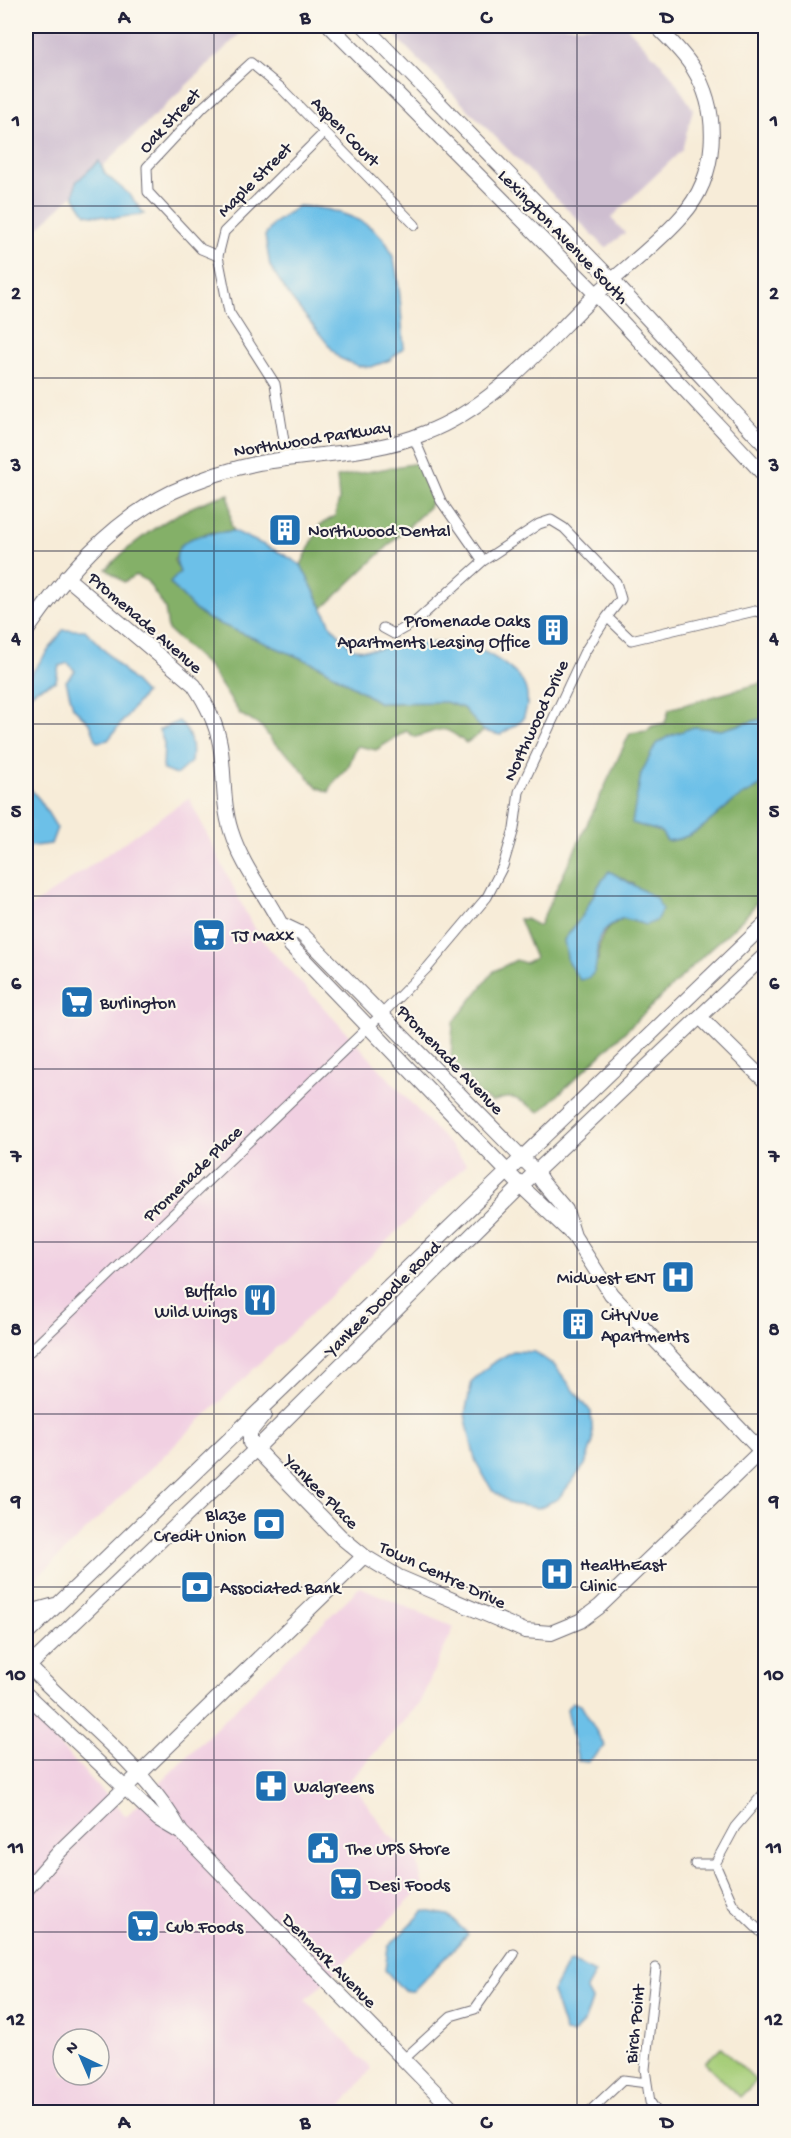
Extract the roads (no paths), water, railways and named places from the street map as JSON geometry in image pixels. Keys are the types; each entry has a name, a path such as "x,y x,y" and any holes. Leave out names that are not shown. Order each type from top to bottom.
{"street":[{"name":"Lexington Avenue South","path":"330,26 596,294 765,477"},
{"name":"Lexington Avenue South","path":"364,26 611,279 765,446"},
{"name":"Northwood Parkway","path":"66,577 105,537 161,498 225,471 286,460 392,446 436,429 486,400 611,279 682,217 702,186 709,162 712,125 704,90 686,58 656,26"},
{"name":"Aspen Court","path":"251,63 281,88 415,225"},
{"name":"Oak Street","path":"218,256 201,249 148,192 147,167 203,107 251,63"},
{"name":"Maple Street","path":"218,256 224,232 324,134"},
{"path":"218,256 228,312 275,384 286,460"},
{"path":"383,628 394,634 414,621 483,561 441,501 414,438"},
{"name":"Northwood Drive","path":"382,1014 428,967 488,897 503,866 514,829 519,792 584,652 621,599 616,582 564,528 551,520 539,524 483,561"},
{"name":"Promenade Avenue","path":"26,632 66,577 194,685 201,696 219,740 230,830 246,865 283,925 291,946 521,1186 573,1236 611,1294 763,1448"},
{"path":"607,617 631,640 755,611 765,613"},
{"name":"Yankee Doodle Road","path":"26,1635 765,923"},
{"name":"Promenade Avenue","path":"283,925 302,934 536,1172 544,1185 567,1210 573,1236"},
{"name":"Yankee Doodle Road","path":"27,1666 256,1449 521,1186 765,954"},
{"name":"Promenade Place","path":"26,1355 382,1014"},
{"path":"701,1017 765,1082"},
{"path":"256,1449 250,1443 250,1432 318,1353"},
{"name":"Town Centre Drive","path":"26,1890 41,1871 138,1775 364,1556 399,1577 516,1628 551,1632 580,1621 599,1607 763,1448"},
{"name":"Yankee Place","path":"256,1449 341,1537 364,1556"},
{"path":"26,1613 57,1605"},
{"name":"Denmark Avenue","path":"27,1666 138,1775 168,1808 181,1832 455,2112"},
{"name":"Denmark Avenue","path":"26,1694 158,1819 181,1832"},
{"path":"715,1864 735,1827 765,1791"},
{"path":"695,1864 715,1864"},
{"path":"715,1864 733,1905 765,1937"},
{"path":"403,2060 451,2016 475,2010 514,1954"},
{"name":"Birch Point","path":"656,1968 645,2069 650,2102 657,2112"},
{"name":"Birch Point","path":"589,2112 623,2080 647,2083"}],"water":[{"path":"99,161 105,174 130,195 144,214 115,218 86,214 74,196 76,182"},
{"path":"298,206 324,209 352,217 376,232 386,242 395,264 404,347 390,360 371,367 358,366 339,358 290,297 270,266 265,236 273,224"},
{"path":"234,531 301,565 332,627 353,649 367,650 443,642 477,649 494,658 513,671 525,688 527,707 522,721 500,735 484,731 463,708 446,702 380,703 322,667 206,618 195,610 170,583 180,572 176,560 178,551 183,544 201,535"},
{"path":"63,630 85,630 145,693 108,740 97,742 90,724 73,707 66,681 75,671 68,663 59,666 56,681 37,689 26,697 26,681"},
{"path":"765,718 765,782 762,785 737,799 697,831 678,839 667,841 661,832 632,823 641,774 656,744 669,736 694,727 721,730"},
{"path":"179,721 189,735 192,756 191,762 176,775 163,770 164,743 159,730"},
{"path":"26,784 40,800 57,828 51,844 26,847"},
{"path":"609,871 656,898 662,909 656,921 646,925 623,918 607,928 598,942 593,974 580,980 568,963 564,940 583,915"},
{"path":"513,1351 535,1352 555,1366 591,1412 593,1441 585,1465 558,1499 538,1508 511,1504 492,1490 475,1460 465,1414 472,1381 491,1364"},
{"path":"572,1702 581,1705 605,1746 588,1762 578,1761 567,1709"},
{"path":"424,1911 448,1915 468,1934 413,1991 404,1991 385,1970 388,1947"},
{"path":"572,1962 595,1973 586,1989 592,2000 585,2021 572,2034 565,2032 552,1992 568,1963"}],"place":[{"name":"Northwood Dental","path":"285,530"},
{"name":"Promenade Oaks Apartments Leasing Office","path":"553,630"},
{"name":"TJ Maxx","path":"209,935"},
{"name":"Burlington","path":"77,1002"},
{"name":"Midwest ENT","path":"678,1277"},
{"name":"Buffalo Wild Wings","path":"260,1300"},
{"name":"CityVue Apartments","path":"578,1324"},
{"name":"Blaze Credit Union","path":"269,1524"},
{"name":"HealthEast Clinic","path":"557,1574"},
{"name":"Associated Bank","path":"197,1587"},
{"name":"Walgreens","path":"271,1786"},
{"name":"The UPS Store","path":"323,1848"},
{"name":"Desi Foods","path":"346,1884"},
{"name":"Cub Foods","path":"143,1926"}]}
